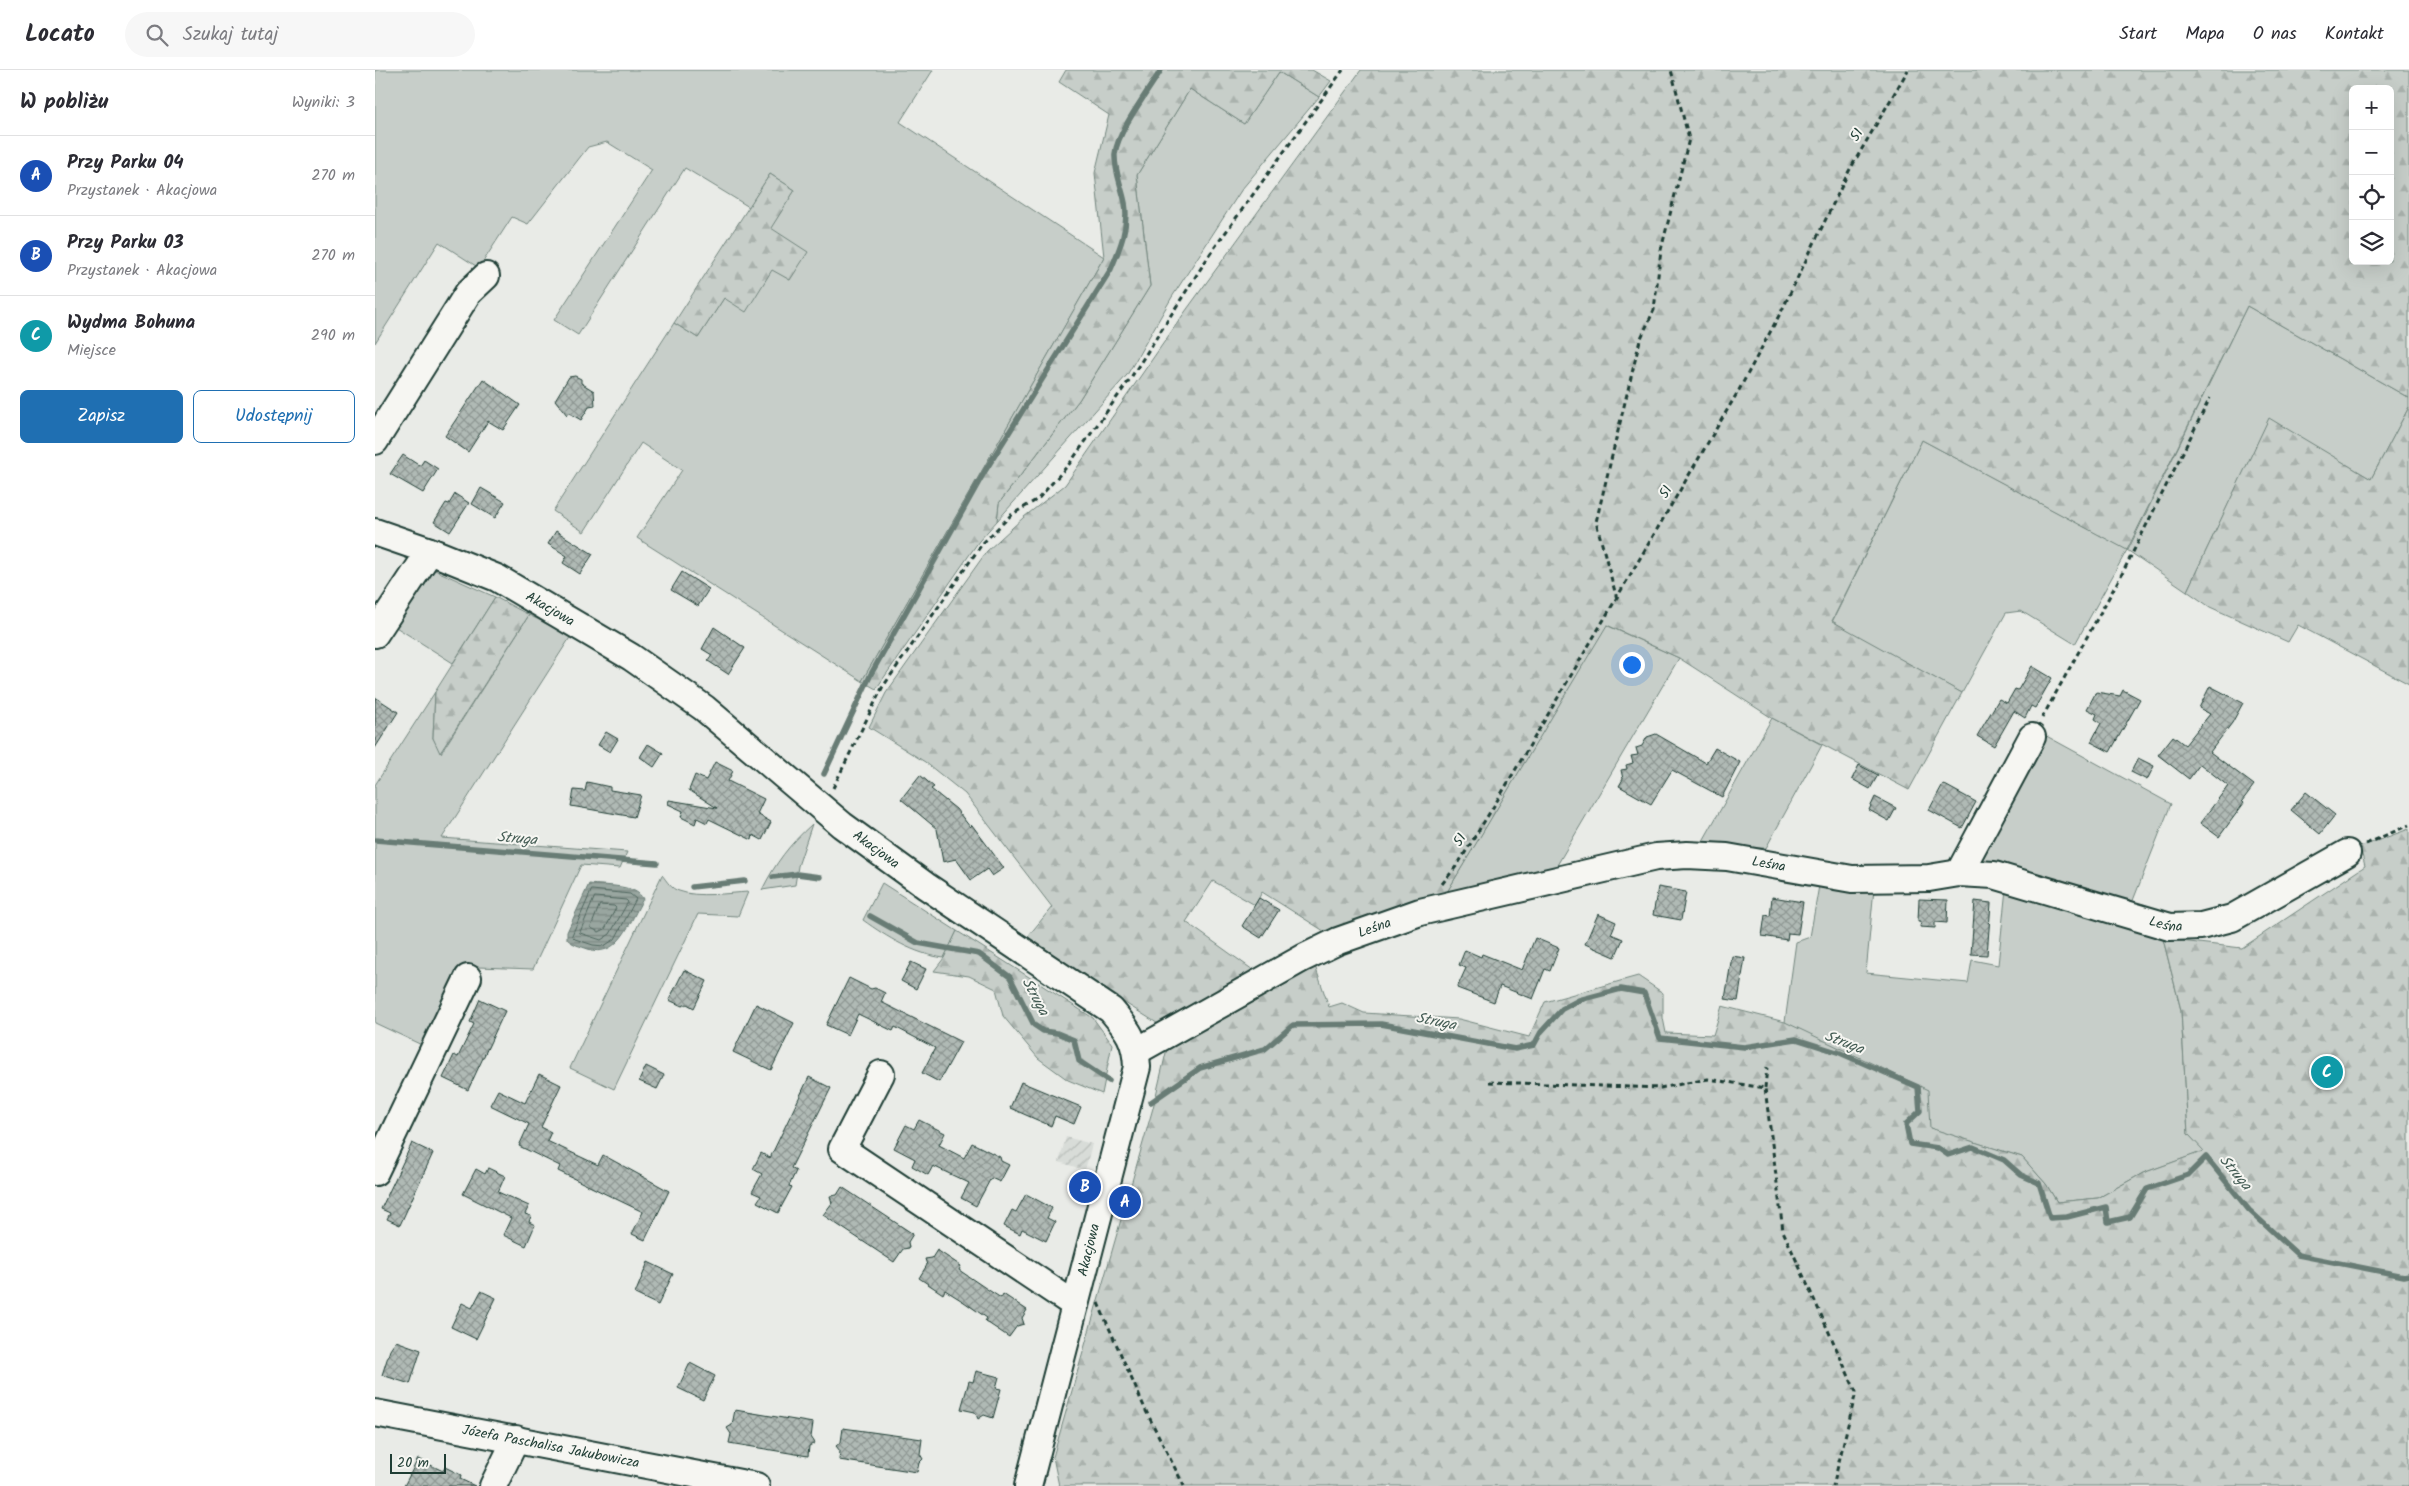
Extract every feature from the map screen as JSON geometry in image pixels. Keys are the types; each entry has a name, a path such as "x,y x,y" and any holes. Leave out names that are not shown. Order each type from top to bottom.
{"street":[{"path":"375,441 468,293 486,276"},
{"name":"Akacjowa","path":"375,532 431,550 497,578 667,681 704,708 820,808 926,886 1111,1010 1128,1030 1137,1051 1137,1067 1028,1486"},
{"path":"375,634 431,550"},
{"path":"1959,873 2032,737"},
{"name":"Leśna","path":"1137,1051 1303,958 1338,942 1420,912 1655,857 1687,855 1769,863 1852,879 1929,878 1959,873 1994,875 2170,927 2201,926 2232,918 2347,853"},
{"path":"375,1172 468,978"},
{"path":"881,1074 842,1149 1077,1297"},
{"name":"Józefa Paschalisa Jakubowicza","path":"375,1413 516,1439 661,1477 756,1486"},
{"path":"493,1486 516,1439"}],"path":[{"path":"820,808 828,799 882,688 982,544 1011,515 1038,499 1070,463 1130,379 1210,254 1343,70"},
{"path":"1617,600 1596,522 1640,340 1654,310 1661,250 1689,139 1671,70"},
{"name":"51","path":"1420,912 1469,847 1617,600 1739,390 1782,310 1849,171 1908,70"},
{"path":"2032,737 2123,572 2210,398"},
{"path":"2347,853 2409,825"},
{"path":"1767,1067 1765,1088 1783,1231 1856,1392 1833,1486"},
{"path":"1489,1082 1660,1088 1708,1079 1765,1088"},
{"path":"1077,1297 1095,1295 1146,1411 1184,1486"}],"shaded area":[{"path":"1066,1137 1092,1144 1085,1170 1059,1162"}],"green space":[{"path":"375,70 933,70 900,122 1104,257 862,681 637,538 682,470 641,443 584,532 553,511 674,323 698,338 724,298 772,269 790,280 770,228 795,190 770,174 749,207 685,168 578,335 554,320 652,170 607,142 588,147 528,224 512,217 479,268 439,242 375,343"},
{"path":"1066,70 1312,70 1331,81 1319,97 1279,72 1244,124 1190,89 1137,175 1150,286 1079,400 999,503 997,521 979,541 876,689 862,681 1104,257 1095,173 1109,115 1059,82"},
{"path":"1361,70 2409,70 2409,398 2247,306 2127,550 1922,440 1832,621 1962,693 1909,790 1772,718 1679,658 1607,625 1444,897 1335,938 1262,892 1255,905 1213,881 1186,922 1260,975 1160,1025 1025,940 1052,907 965,794 925,762 869,727 886,693 987,551 1024,517 1065,485 1185,312"},
{"path":"1279,72 1319,97 1242,189 1172,297 1127,375 997,521 999,503 1079,400 1150,286 1137,175 1190,89 1244,124"},
{"path":"770,174 795,190 771,228 808,252 790,280 772,270 746,312 724,298 698,338 674,323"},
{"path":"2247,306 2409,398 2409,407 2371,479 2269,419 2187,591 2127,550 2075,644 2021,611 2006,613 1962,693 1832,622 1922,440 2128,550"},
{"path":"2409,407 2409,684 2298,625 2288,642 2210,607 2187,591 2269,418 2371,479"},
{"path":"428,567 495,597 453,663 391,624"},
{"path":"495,597 529,615 440,753 433,738 435,692"},
{"path":"529,615 571,636 442,838 627,852 620,868 581,865 533,969 478,967 466,963 426,1047 375,1023 375,785 435,692 433,738 441,753"},
{"path":"1606,625 1679,658 1553,872 1444,897"},
{"path":"1772,718 1822,745 1766,848 1699,848"},
{"path":"2041,733 2171,804 2132,903 1974,857"},
{"path":"812,824 798,866 795,885 762,890 784,854"},
{"path":"2409,829 2409,1486 1059,1486 1053,1457 1153,1108 1169,1040 1313,960 1329,1007 1342,1003 1364,1013 1459,1019 1529,1037 1545,1002 1638,976 1663,993 1663,1018 1666,1033 1713,1035 1722,1006 1785,1022 1928,1090 1930,1128 2022,1157 2046,1184 2057,1202 2098,1198 2143,1173 2204,1151 2188,1134 2181,1010 2163,939 2242,948 2365,866 2360,847"},
{"path":"662,875 676,890 686,893 748,892 738,916 698,914 614,1089 570,1068"},
{"path":"1820,880 1874,888 1866,973 1968,983 1972,960 1998,965 2006,889 2073,905 2163,939 2181,1010 2188,1134 2205,1151 2143,1173 2098,1198 2057,1202 2046,1184 2022,1157 1929,1128 1785,1022 1796,942 1810,937"},
{"path":"882,883 957,931 944,958 912,949 882,933 863,920"},
{"path":"957,931 1093,1018 1112,1044 1102,1094 1068,1080 1038,1058 1003,1016 996,989 969,976 934,971 944,958"}],"water":[{"path":"589,884 627,888 639,894 643,899 622,936 608,949 599,951 577,945 567,939 567,932"}],"building":[{"path":"575,376 581,379 581,383 594,391 595,406 589,407 581,420 569,413 567,415 555,400 569,377"},
{"path":"483,379 520,405 503,430 488,421 468,452 445,436"},
{"path":"403,455 420,466 424,460 438,469 423,493 390,474"},
{"path":"481,488 505,502 495,518 472,504"},
{"path":"455,494 469,503 450,532 434,522 446,503 449,504"},
{"path":"556,531 593,554 580,574 563,563 567,556 548,544"},
{"path":"682,572 709,589 698,606 671,590"},
{"path":"714,627 745,648 728,674 708,661 712,655 702,649"},
{"path":"2032,666 2052,678 2035,708 2031,706 2025,718 2014,711 1994,746 1977,736 1999,699 2007,703 2015,689 2018,690"},
{"path":"2210,686 2243,703 2232,723 2210,752 2254,785 2242,801 2244,803 2219,837 2200,823 2228,786 2200,764 2189,779 2158,755 2173,736 2185,745 2210,714 2199,708"},
{"path":"2123,690 2140,699 2110,752 2091,742 2101,723 2095,719 2097,714 2087,709 2096,692 2120,696"},
{"path":"375,697 398,712 375,748"},
{"path":"606,732 618,739 610,752 598,745"},
{"path":"1656,734 1706,763 1715,748 1740,762 1722,797 1672,770 1651,804 1619,786 1623,779 1621,770 1627,769 1626,765 1633,763 1631,756 1638,755 1636,748 1642,746 1647,737"},
{"path":"648,744 663,753 654,767 640,757"},
{"path":"2138,758 2154,766 2147,780 2131,772"},
{"path":"715,762 733,771 728,781 764,799 757,814 771,822 762,840 753,835 752,840 709,819 707,823 697,818 695,824 681,817 683,811 668,804 669,800 717,808 689,790 695,775 706,780"},
{"path":"1859,765 1878,775 1870,789 1852,779"},
{"path":"920,775 934,787 931,789 956,809 970,827 972,825 1004,868 992,876 987,869 971,880 956,859 943,862 937,829 901,799"},
{"path":"587,782 610,787 610,790 641,795 634,817 571,806 574,790 585,791"},
{"path":"1943,784 1976,802 1962,828 1929,810"},
{"path":"2306,792 2335,815 2320,834 2291,810"},
{"path":"1875,797 1896,808 1889,821 1869,810"},
{"path":"1658,887 1686,892 1681,920 1653,915"},
{"path":"1772,897 1803,902 1798,934 1788,933 1787,940 1762,936 1765,915 1770,916"},
{"path":"1259,898 1279,910 1261,938 1242,926"},
{"path":"1919,899 1948,900 1947,923 1935,922 1935,928 1920,927 1921,921 1918,921"},
{"path":"1975,901 1991,903 1987,955 1971,954"},
{"path":"1598,914 1616,922 1611,934 1623,939 1615,957 1585,944"},
{"path":"1535,938 1559,948 1550,971 1545,969 1533,999 1500,986 1494,1002 1457,988 1466,968 1459,965 1465,950 1481,957 1482,954 1522,970"},
{"path":"1732,956 1745,958 1738,1001 1725,999"},
{"path":"911,962 926,969 916,989 901,981"},
{"path":"684,970 707,981 694,1008 687,1004 682,1006 669,1000"},
{"path":"849,978 871,989 875,988 885,993 881,1002 961,1042 939,1082 922,1073 935,1048 895,1027 893,1031 858,1014 848,1035 826,1025"},
{"path":"480,999 505,1011 468,1090 443,1078 454,1055 458,1057 474,1024 470,1022"},
{"path":"756,1004 794,1023 771,1070 733,1052"},
{"path":"646,1066 664,1075 657,1089 639,1081"},
{"path":"539,1074 561,1085 541,1127 551,1132 547,1141 598,1165 603,1155 669,1191 645,1240 632,1234 643,1212 558,1171 560,1166 519,1146 529,1124 490,1105 498,1090 525,1103"},
{"path":"809,1077 831,1088 791,1168 796,1171 789,1186 792,1187 778,1213 757,1202 761,1196 752,1192 762,1174 753,1169 761,1153 770,1158"},
{"path":"1021,1082 1081,1107 1074,1124 1055,1116 1051,1126 1010,1108"},
{"path":"919,1120 945,1133 939,1145 964,1158 972,1143 1000,1157 1001,1161 1009,1165 1000,1182 991,1178 976,1206 961,1198 969,1183 933,1166 928,1175 912,1166 915,1159 894,1148 906,1125 914,1129"},
{"path":"412,1143 433,1153 400,1225 387,1219 390,1213 381,1209"},
{"path":"488,1168 505,1176 498,1192 529,1206 525,1214 531,1216 529,1222 535,1225 526,1246 503,1235 511,1218 463,1194 476,1169 485,1174"},
{"path":"842,1187 913,1234 908,1242 909,1248 903,1249 894,1262 823,1215 832,1203 830,1196 837,1195"},
{"path":"1026,1194 1052,1208 1047,1218 1055,1222 1046,1241 1022,1229 1020,1234 1004,1226 1012,1210 1016,1212"},
{"path":"937,1250 961,1266 959,1270 987,1289 1001,1298 1003,1294 1027,1310 1022,1318 1024,1324 1017,1326 1009,1337 985,1321 987,1318 964,1302 945,1290 943,1294 919,1278 927,1265 925,1259 932,1258"},
{"path":"648,1262 673,1274 658,1305 635,1294"},
{"path":"481,1291 496,1298 476,1339 451,1327 462,1303 472,1308"},
{"path":"396,1341 421,1350 410,1384 382,1375 390,1350"},
{"path":"690,1363 715,1376 703,1400 678,1388"},
{"path":"976,1371 999,1377 996,1388 1001,1389 993,1418 984,1415 978,1419 975,1412 961,1409 969,1381 973,1382"},
{"path":"735,1410 813,1423 811,1437 815,1443 809,1446 808,1456 729,1443 731,1434 727,1428 732,1425"},
{"path":"843,1428 922,1439 920,1454 923,1459 919,1463 917,1472 839,1460 840,1451 836,1446 841,1442"},
{"path":"418,1459 443,1471 445,1467 461,1475 460,1479 475,1486 404,1486"}],"waterway":[{"path":"824,774 871,674 985,471 1111,269 1125,229 1126,220 1125,203 1116,166 1115,154 1117,145 1134,111 1161,70"},
{"name":"Struga","path":"375,840 657,863"},
{"name":"Struga","path":"773,877 797,874 820,877"},
{"name":"Struga","path":"692,887 745,881"},
{"name":"Struga","path":"870,916 918,943 979,954 1010,977 1034,1025 1043,1031 1057,1033 1074,1040 1079,1061 1109,1081"},
{"name":"Struga","path":"1151,1102 1200,1068 1265,1049 1293,1025 1381,1024 1515,1049 1534,1045 1541,1032 1562,1009 1579,1000 1621,989 1644,993 1660,1038 1744,1047 1796,1039 1840,1053 1918,1087 1920,1111 1906,1124 1910,1144 1938,1148 1948,1155 1973,1147 2004,1160 2021,1175 2039,1183 2050,1218 2067,1217 2106,1207 2108,1222 2130,1217 2147,1189 2188,1175 2206,1157 2249,1210 2298,1255 2404,1276 2409,1275"}],"place":[{"name":"Wydma Bohuna","path":"2327,1072"},
{"name":"Przy Parku 03","path":"1085,1187"},
{"name":"Przy Parku 04","path":"1125,1202"}]}
